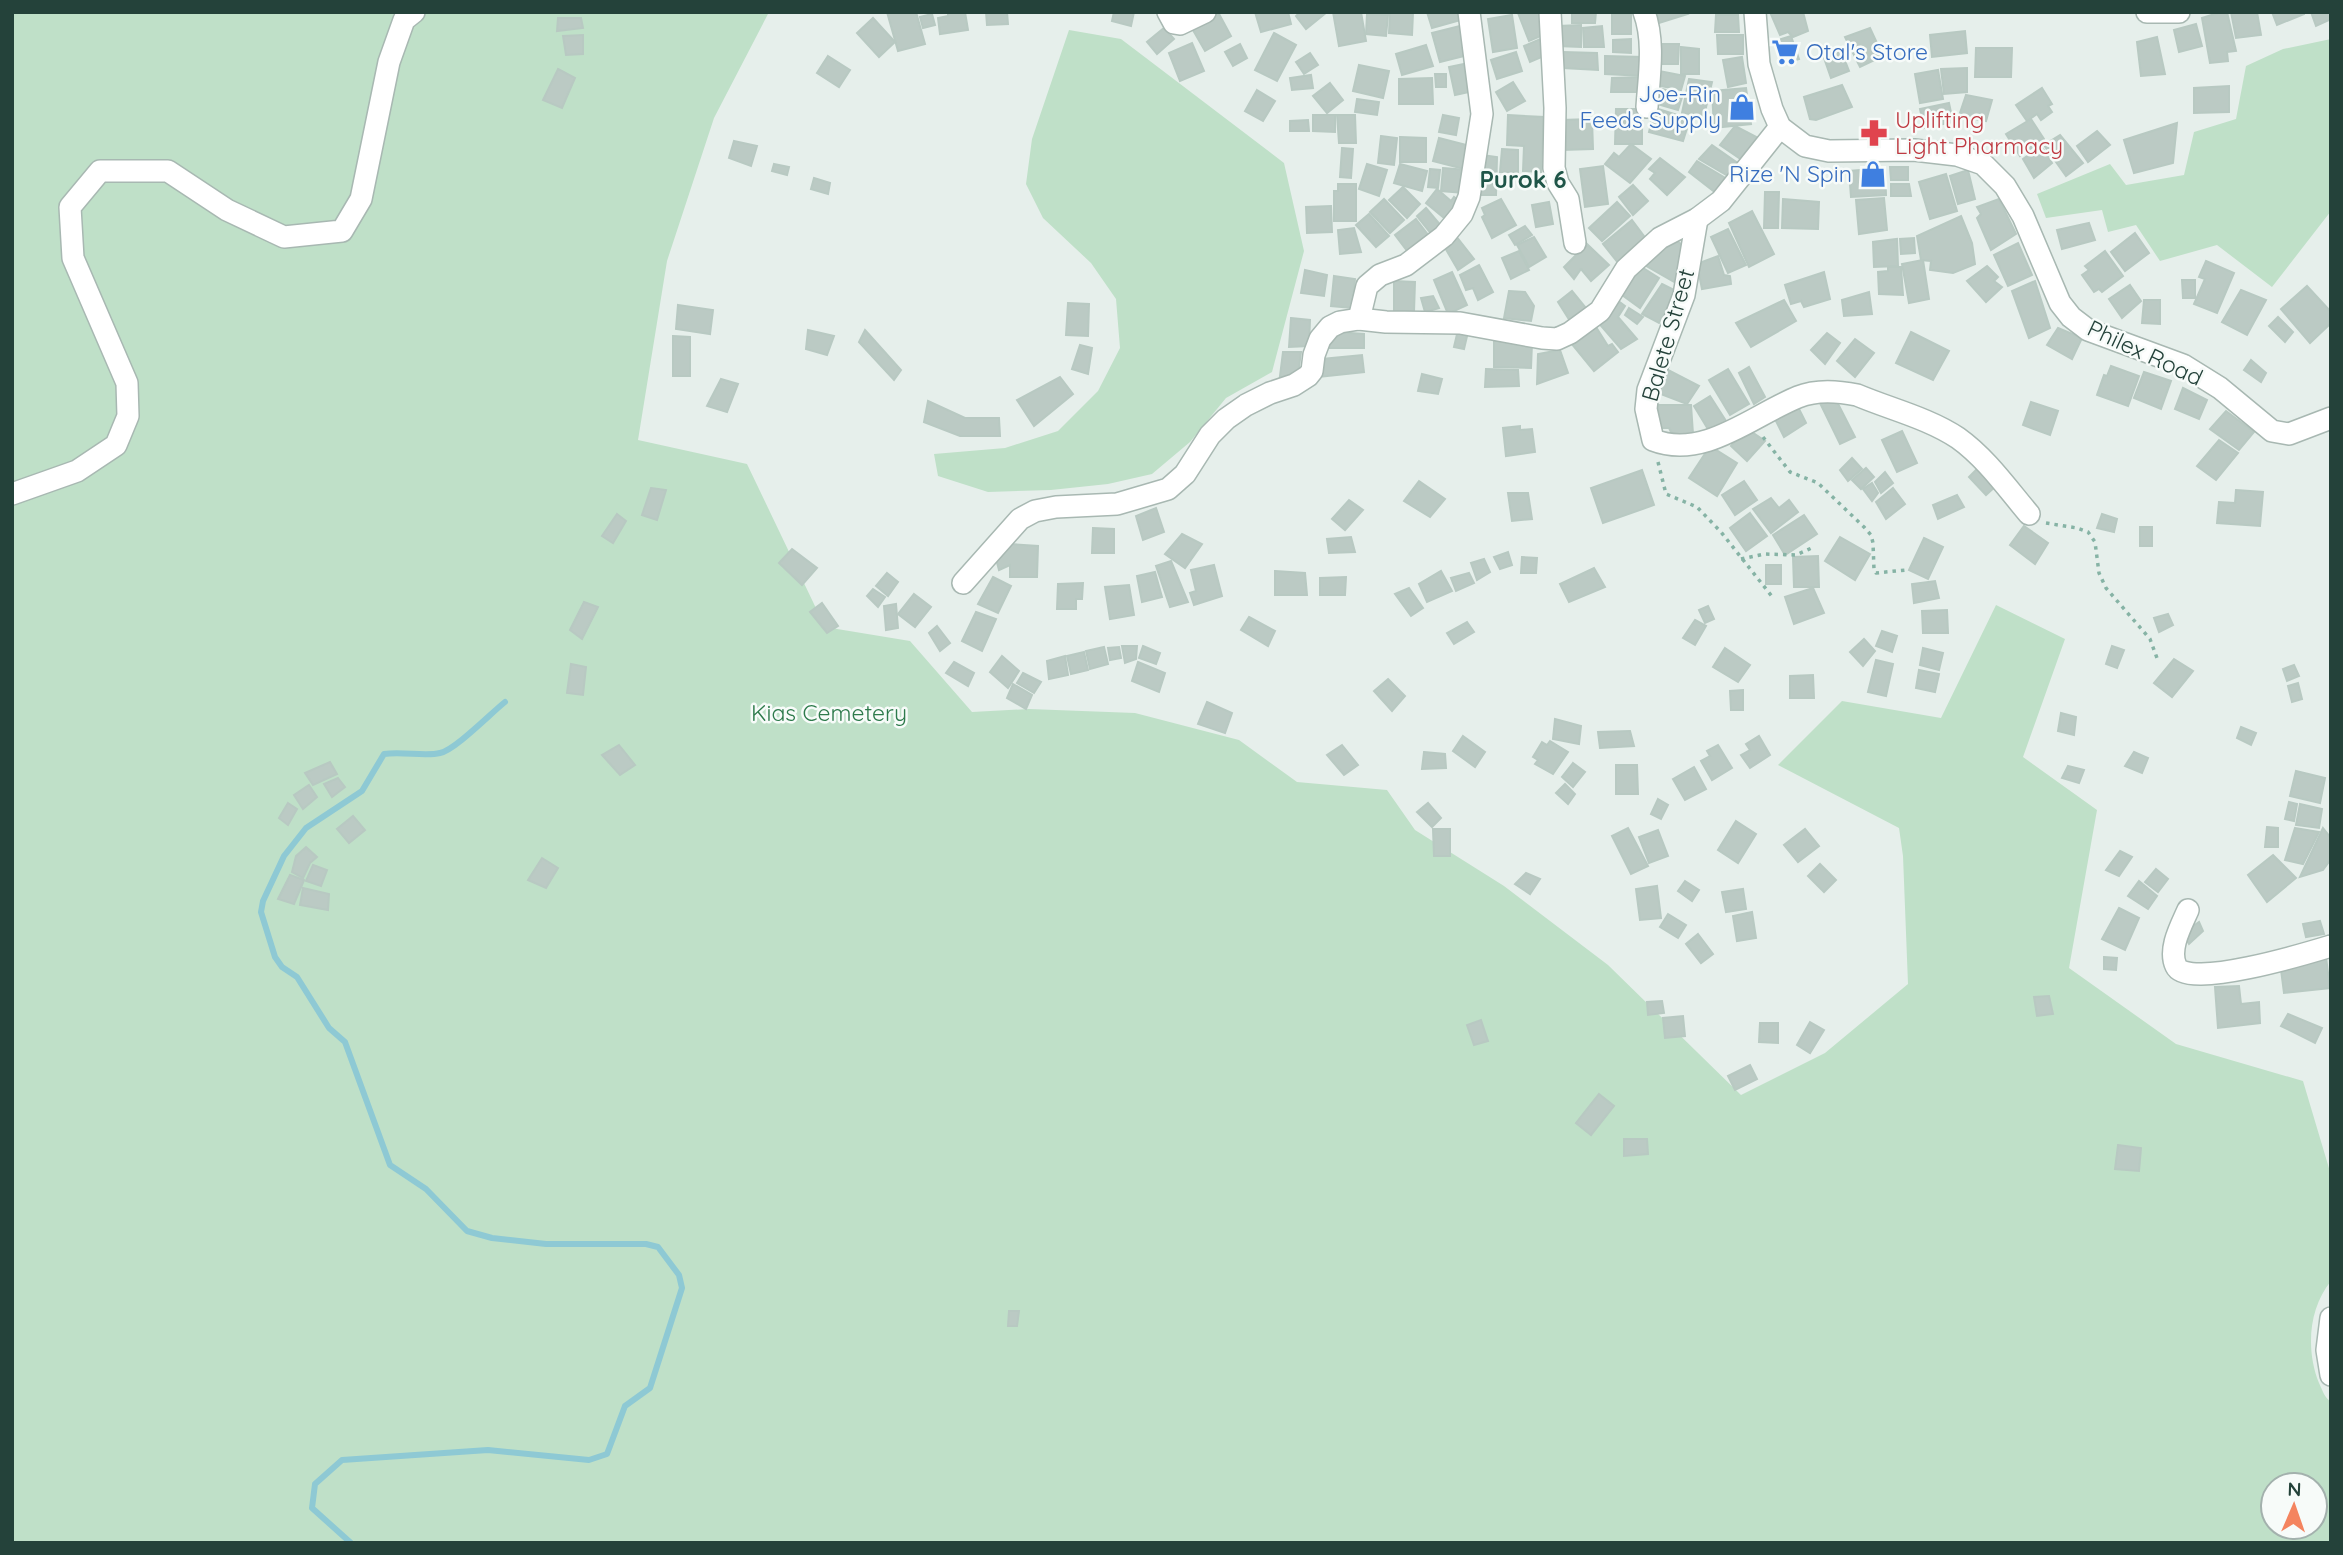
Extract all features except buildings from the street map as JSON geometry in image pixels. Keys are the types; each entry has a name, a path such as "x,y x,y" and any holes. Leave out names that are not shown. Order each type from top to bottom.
{"street":[{"path":"12,494 77,471 116,445 128,416 127,383 72,258 70,207 100,171 168,171 227,210 284,237 342,231 361,199 389,62 404,20 414,12"},
{"path":"1171,18 1180,24 1205,12"},
{"path":"1359,319 1367,286 1380,275 1406,265 1444,236 1462,215 1469,197 1482,114 1469,12"},
{"path":"1550,12 1555,108 1554,168 1558,183 1568,199 1575,243"},
{"path":"1644,12 1649,24 1647,107"},
{"path":"963,583 1020,519 1035,511 1056,507 1117,504 1168,489 1185,474 1210,435 1226,419 1258,399 1303,380 1311,371 1320,340 1330,327 1340,322 1359,319 1460,323 1542,338 1557,338 1570,333 1600,311 1626,270 1660,238 1697,219 1721,201 1780,127 1759,64 1755,12"},
{"path":"2147,12 2179,12"},
{"name":"Philex Road","path":"1780,127 1805,146 1829,151 1914,150 1956,155 1983,164 2004,186 2023,216 2060,303 2071,317 2088,330 2183,365 2220,388 2272,432 2288,434 2331,418"},
{"name":"Balete Street","path":"1653,440 1647,423 1648,390 1684,295 1697,219"},
{"path":"1653,440 1667,445 1715,439 1800,396 1827,391 1857,395 1941,428 1959,439 1987,464 2029,514"},
{"path":"2188,910 2175,941 2174,954 2175,965 2180,971 2189,974 2204,976 2227,972 2331,946"},
{"path":"2331,1318 2327,1350 2331,1375"}],"path":[{"path":"1741,425 1754,427 1790,472 1818,483 1864,527 1871,535 1876,573 1906,570"},
{"path":"1653,440 1667,494 1697,507 1721,532 1774,599"},
{"path":"2029,514 2051,525 2077,528 2088,533 2095,542 2099,573 2106,588 2150,639 2157,657"},
{"path":"1741,559 1765,554 1796,555 1814,547"}],"green space":[{"name":"Kias Cemetery","path":"12,12 769,12 714,118 667,261 638,440 747,464 825,627 910,641 972,712 1029,709 1135,713 1239,740 1297,782 1387,790 1415,830 1504,886 1608,965 1741,1095 1825,1053 1908,984 1903,856 1899,828 1778,765 1842,701 1941,718 1996,605 2065,639 2023,757 2097,810 2069,968 2176,1044 2303,1081 2331,1175 2331,1281 2318,1304 2311,1344 2319,1383 2331,1402 2331,1543 12,1543"},
{"path":"1069,30 1121,39 1284,163 1304,251 1272,372 1226,398 1190,442 1152,474 1108,484 1051,490 988,492 938,476 934,454 1005,448 1058,431 1098,391 1120,348 1116,299 1091,263 1043,218 1026,184 1032,139"},
{"path":"2331,39 2331,211 2272,287 2217,245 2160,261 2136,225 2108,232 2102,210 2046,218 2037,194 2110,164 2126,185 2184,175 2194,132 2236,119 2246,66 2283,49"}],"waterway":[{"path":"351,1543 312,1508 315,1484 342,1460 488,1450 589,1460 607,1454 625,1406 650,1388 682,1288 679,1275 658,1247 646,1244 546,1244 492,1238 467,1231 426,1189 390,1165 345,1042 329,1028 297,977 282,967 275,957 261,912 263,901 284,856 306,828 362,791 384,754 434,754 447,750 505,702"}],"place":[{"name":"Otal's Store","path":"1785,52"},
{"name":"Joe-Rin Feeds Supply","path":"1742,107"},
{"name":"Uplifting Light Pharmacy","path":"1874,133"},
{"name":"Rize 'N Spin","path":"1873,174"}],"district":[{"name":"Purok 6","path":"1523,180"}]}
